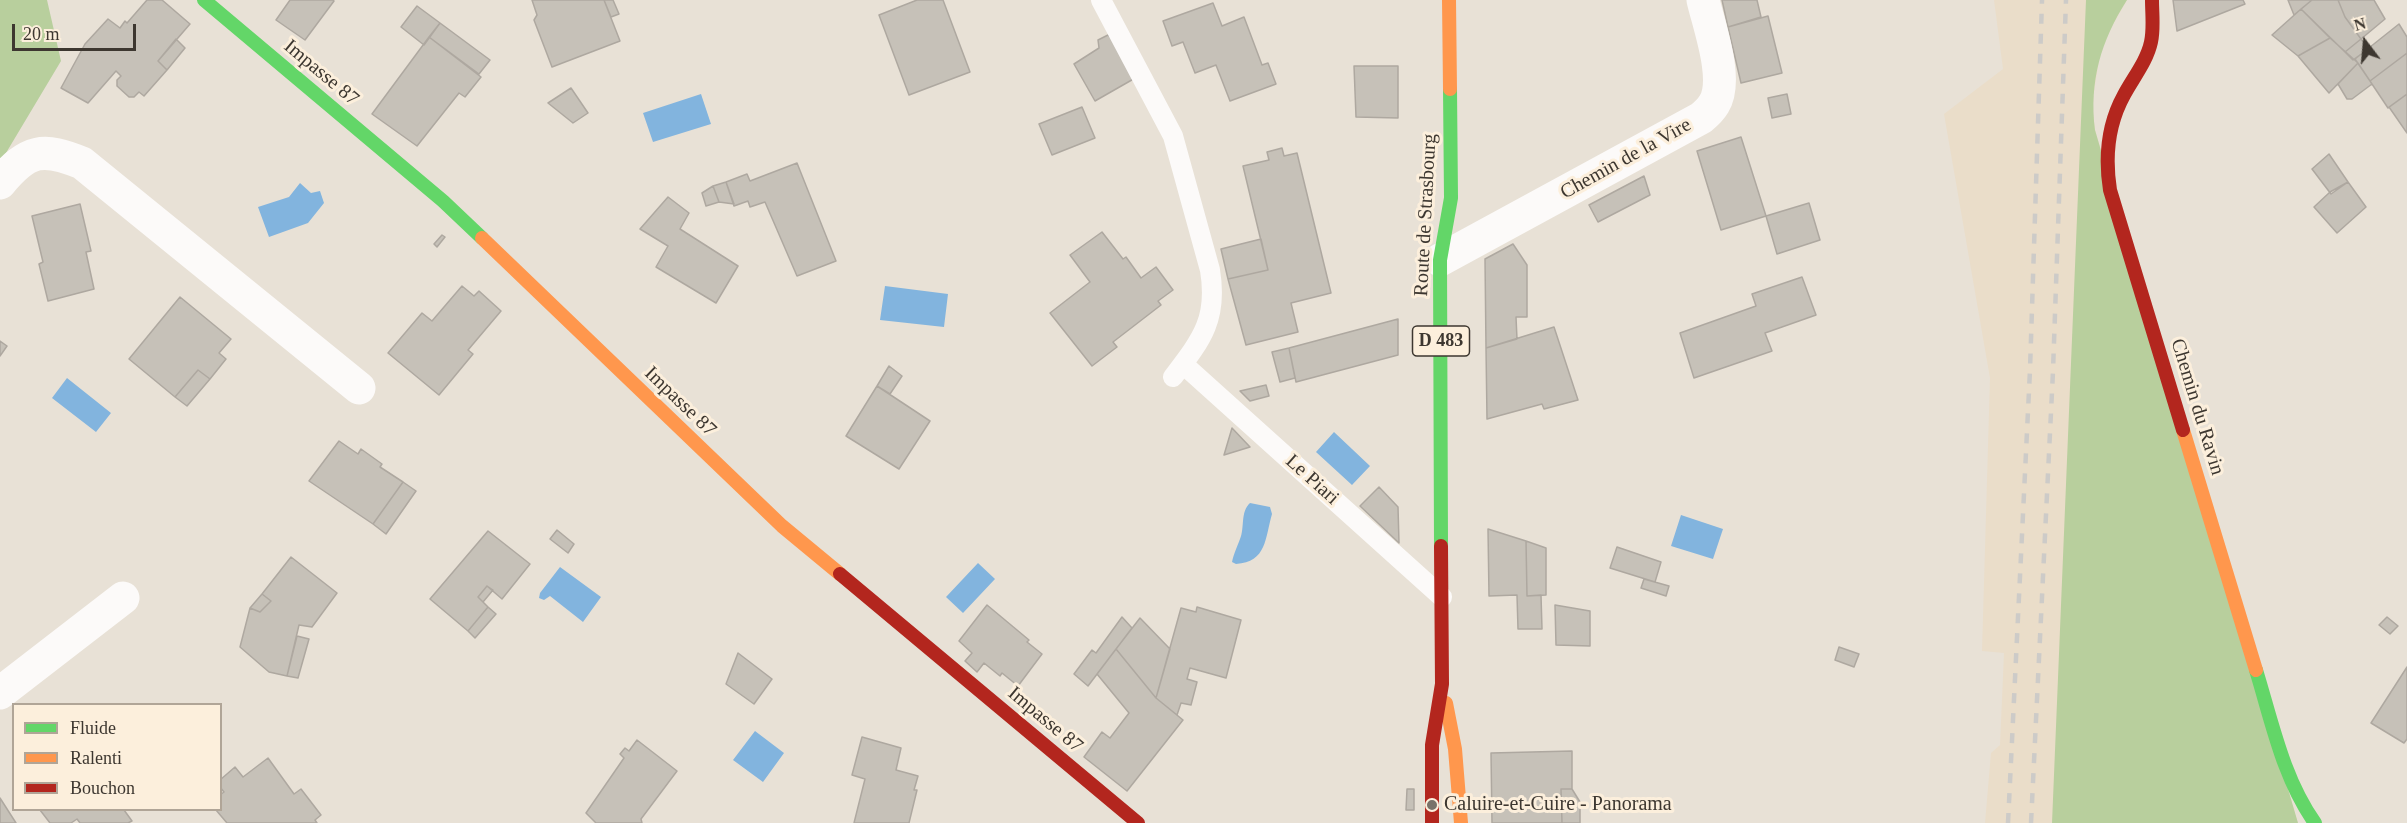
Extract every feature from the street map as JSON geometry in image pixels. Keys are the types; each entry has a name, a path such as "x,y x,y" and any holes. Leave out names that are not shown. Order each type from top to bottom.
{"street":[{"name":"Impasse 87","path":"204,0 443,201 782,526 1138,823"},
{"name":"Route de Strasbourg","path":"1432,823 1432,745 1442,684 1440,260 1451,198 1449,0"},
{"name":"Chemin de la Vire","path":"1440,260 1701,118 1715,103 1720,85 1718,65 1703,0"},
{"name":"Chemin du Ravin","path":"2152,0 2152,40 2147,56 2122,98 2108,143 2106,165 2110,190 2289,778 2303,806 2315,823"},
{"path":"0,183 12,169 40,152 58,153 82,163 359,388"},
{"path":"0,693 123,598"},
{"name":"Route de Strasbourg","path":"1442,684 1455,749 1461,823"}],"lane":[{"name":"Le Piari","path":"1101,0 1173,136 1210,270 1214,291 1210,315 1201,340 1178,370 1442,597"}],"shaded area":[{"path":"1994,0 2127,0 2108,33 2100,54 2092,104 2095,130 2298,823 1985,823 1991,753 2000,745 2004,653 1982,651 1990,378 1944,114 2003,69"}],"green space":[{"path":"0,0 47,0 61,61 0,163"},
{"path":"2086,0 2127,0 2110,31 2099,62 2094,95 2095,130 2298,823 2052,823"}],"water":[{"path":"701,94 711,124 653,142 643,113"},
{"path":"300,183 311,193 320,191 324,203 308,223 269,237 258,207 289,197"},
{"path":"885,286 948,294 944,327 880,320"},
{"path":"67,378 111,413 96,432 52,398"},
{"path":"1334,432 1370,466 1352,485 1316,452"},
{"path":"1250,503 1270,507 1272,514 1266,540 1259,554 1254,559 1236,564 1232,562 1241,535 1245,511"},
{"path":"1681,515 1723,529 1713,559 1671,546"},
{"path":"978,563 995,579 963,613 946,597"},
{"path":"560,567 601,597 583,622 550,596 544,600 539,598 540,593"},
{"path":"755,731 784,753 763,782 733,760"}],"building":[{"path":"147,0 162,0 190,24 158,61 167,70 144,96 139,92 134,97 129,97 117,86 117,80 121,76 116,71 88,103 61,88 85,44 108,19 120,28"},
{"path":"290,0 334,1 305,40 276,20"},
{"path":"532,0 604,0 620,41 552,67 534,20 537,15"},
{"path":"604,0 613,0 619,14 611,17"},
{"path":"917,0 943,0 970,72 909,95 879,15"},
{"path":"1722,0 1757,0 1761,17 1728,27"},
{"path":"2173,0 2243,0 2245,4 2177,31"},
{"path":"2288,0 2312,0 2294,15"},
{"path":"2312,0 2338,0 2345,17 2361,39 2345,52 2301,9"},
{"path":"2338,0 2374,0 2385,19 2361,39 2345,17"},
{"path":"1213,3 1222,26 1244,17 1262,65 1268,63 1276,84 1230,101 1216,65 1195,73 1183,42 1172,46 1163,21"},
{"path":"417,6 440,23 424,45 401,27"},
{"path":"2301,9 2330,38 2298,56 2272,35"},
{"path":"1768,16 1782,73 1741,83 1728,27"},
{"path":"440,23 490,60 479,74 429,37"},
{"path":"2399,24 2407,37 2407,53 2370,81 2355,59"},
{"path":"1108,35 1120,45 1137,77 1095,101 1074,64 1099,48 1098,40"},
{"path":"429,37 481,77 465,97 459,93 417,146 372,114"},
{"path":"2330,38 2358,63 2329,93 2298,56"},
{"path":"176,39 185,48 167,70 158,61"},
{"path":"2361,39 2368,49 2353,60 2345,52"},
{"path":"2407,53 2407,94 2388,108 2370,81"},
{"path":"2358,63 2372,84 2352,99 2347,99 2338,84"},
{"path":"1354,66 1398,66 1398,118 1356,117"},
{"path":"571,88 588,113 573,123 548,103"},
{"path":"1787,94 1791,114 1772,118 1768,98"},
{"path":"2407,94 2407,133 2389,107"},
{"path":"1082,107 1095,138 1052,155 1039,124"},
{"path":"1741,137 1766,216 1721,230 1697,151"},
{"path":"1282,148 1284,156 1297,153 1331,293 1291,303 1298,332 1246,345 1228,279 1268,270 1243,166 1269,160 1267,152"},
{"path":"2329,154 2348,182 2331,194 2312,169"},
{"path":"797,163 836,261 797,276 765,202 750,207 748,201 734,206 726,182 747,174 750,181"},
{"path":"1644,176 1650,195 1598,222 1589,205"},
{"path":"726,182 734,204 719,202 713,186"},
{"path":"2348,182 2366,207 2337,233 2314,207 2330,192"},
{"path":"713,186 719,202 706,206 702,193"},
{"path":"668,197 689,213 680,229 738,266 716,303 656,267 668,246 640,229"},
{"path":"1809,203 1820,240 1777,254 1766,216"},
{"path":"80,204 91,251 86,252 94,289 48,301 39,264 43,262 32,216"},
{"path":"1102,232 1123,259 1126,257 1141,278 1156,267 1173,290 1158,301 1161,305 1113,342 1117,347 1092,366 1050,313 1090,282 1070,255"},
{"path":"442,235 445,237 437,247 434,244"},
{"path":"1261,239 1268,270 1228,279 1221,249"},
{"path":"1513,244 1527,265 1527,317 1516,317 1517,339 1486,348 1485,259"},
{"path":"1802,277 1816,315 1765,333 1772,351 1694,378 1680,333 1756,306 1752,294"},
{"path":"462,286 474,296 479,291 501,311 468,350 473,354 439,395 388,353 422,313 432,321"},
{"path":"180,297 231,339 219,353 226,359 210,379 198,370 175,397 129,359"},
{"path":"1398,319 1398,355 1296,382 1289,348"},
{"path":"1554,327 1578,400 1544,409 1542,404 1487,419 1486,348"},
{"path":"0,341 7,346 0,356"},
{"path":"1289,348 1295,378 1280,382 1272,352"},
{"path":"889,366 902,376 890,394 877,386"},
{"path":"198,370 210,379 187,406 175,397"},
{"path":"1266,385 1269,396 1250,401 1240,391"},
{"path":"877,386 930,421 899,469 846,436"},
{"path":"1232,428 1250,447 1224,455"},
{"path":"339,441 358,454 361,449 382,464 380,467 403,482 373,524 309,481"},
{"path":"403,482 416,491 386,534 373,524"},
{"path":"1379,487 1398,507 1399,543 1360,506"},
{"path":"1488,529 1526,541 1527,596 1541,595 1542,629 1518,629 1517,595 1489,596"},
{"path":"557,530 574,544 568,553 550,539"},
{"path":"488,531 530,564 502,599 487,586 478,597 488,607 468,631 430,599"},
{"path":"1526,541 1546,548 1546,595 1527,596"},
{"path":"1617,547 1661,562 1655,582 1610,568"},
{"path":"291,557 337,593 312,627 299,625 287,676 269,672 240,647 250,608 260,612 271,601 262,594"},
{"path":"1644,579 1669,586 1666,596 1641,588"},
{"path":"487,586 493,590 483,602 478,597"},
{"path":"262,594 271,601 260,612 250,608"},
{"path":"987,605 1029,640 1027,642 1042,654 1018,686 1002,673 1000,676 984,663 977,672 965,661 972,653 959,641"},
{"path":"1555,605 1590,611 1590,646 1556,645"},
{"path":"488,607 496,614 475,638 468,631"},
{"path":"1197,607 1241,620 1226,678 1190,668 1187,679 1197,682 1191,705 1181,703 1177,715 1156,698 1181,608 1196,612"},
{"path":"1122,617 1132,628 1088,686 1074,674 1092,650 1096,653"},
{"path":"2387,617 2398,626 2390,634 2379,625"},
{"path":"1140,618 1170,649 1156,698 1116,649"},
{"path":"297,636 309,639 298,678 287,676"},
{"path":"1839,647 1859,654 1854,667 1835,660"},
{"path":"1116,649 1156,698 1183,720 1127,791 1084,757 1102,732 1110,738 1129,713 1097,674"},
{"path":"738,653 772,679 754,704 726,684"},
{"path":"2407,667 2407,739 2404,743 2371,723"},
{"path":"862,737 901,748 896,770 918,776 909,823 854,823 865,779 852,775"},
{"path":"637,740 677,771 641,819 642,823 596,823 586,813 624,758 620,754 625,748 629,751"},
{"path":"1572,751 1572,789 1561,789 1562,823 1492,823 1491,753"},
{"path":"268,758 294,794 301,789 321,815 315,820 317,823 227,823 217,811 222,811 222,794 224,792 222,778 235,767 243,777"},
{"path":"1407,789 1414,789 1414,810 1406,810"},
{"path":"1561,789 1572,789 1580,802 1580,823 1562,823"},
{"path":"0,798 16,823 0,823"},
{"path":"41,811 125,811 132,821 128,823 80,823 77,819 71,823 50,823"}],"railway":[{"path":"2008,823 2030,370 2042,0"},
{"path":"2031,823 2053,371 2066,0"}],"traffic: fast":[{"path":"204,0 443,201 482,238"},
{"path":"1441,546 1440,260 1451,198 1450,89"},
{"path":"2256,670 2286,769 2315,823"}],"traffic: slow":[{"path":"1449,0 1450,89"},
{"path":"482,238 782,526 840,574"},
{"path":"2183,430 2256,670"},
{"path":"1446,703 1455,749 1461,823"}],"traffic: jam":[{"path":"2152,0 2151,42 2146,56 2124,95 2111,129 2108,154 2109,178 2110,190 2183,430"},
{"path":"1432,823 1432,745 1442,684 1441,546"},
{"path":"840,574 1138,823"}],"place":[{"name":"Caluire-et-Cuire - Panorama","path":"1432,805"}]}
